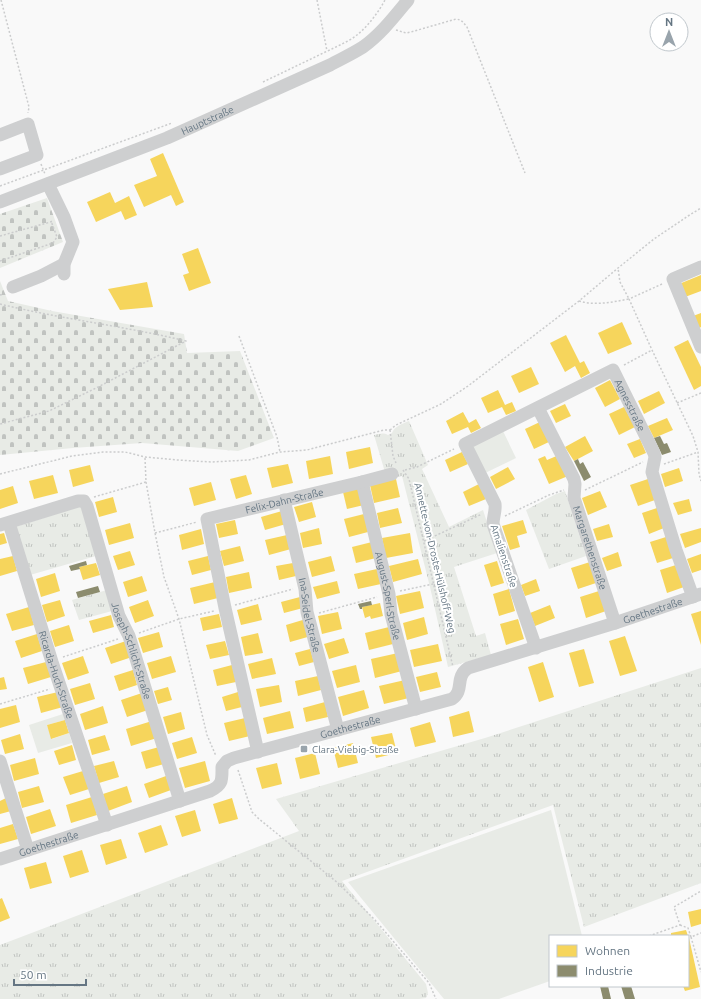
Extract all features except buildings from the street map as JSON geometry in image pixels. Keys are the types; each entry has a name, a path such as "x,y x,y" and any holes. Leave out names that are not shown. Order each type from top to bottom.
{"street":[{"name":"Hauptstraße","path":"0,202 167,138 330,65 350,55 376,37 401,6 408,0"},
{"path":"0,135 28,124 37,155 0,169"},
{"path":"9,290 41,276 64,269 73,242 64,217 48,184"},
{"path":"701,267 673,279 701,347"},
{"name":"Agnesstraße","path":"465,444 613,370 654,453 655,462 652,472 676,550 697,595"},
{"name":"Margarethenstraße","path":"538,408 574,479 574,498 615,623"},
{"name":"Amalienstraße","path":"465,444 495,504 492,524 536,648"},
{"name":"Felix-Dahn-Straße","path":"207,519 398,472"},
{"name":"August-Sperl-Straße","path":"362,482 389,594 391,614 416,709"},
{"name":"Ina-Seidel-Straße","path":"284,500 305,589 308,616 338,730"},
{"path":"5,524 78,501 84,501"},
{"name":"Joseph-Schlicht-Straße","path":"84,501 87,506 119,616 129,636 180,801"},
{"path":"207,519 225,608 258,752"},
{"name":"Ricarda-Huch-Straße","path":"5,524 107,825"},
{"name":"Goethestraße","path":"0,859 216,789 223,779 222,767 227,761 234,758 452,699 455,697 459,689 462,672 468,668 615,623 697,595"},
{"path":"0,761 28,850"}],"path":[{"path":"1,0 29,107 28,124"},
{"path":"317,0 327,51"},
{"path":"258,84 340,45 358,34 374,17 384,0"},
{"path":"388,24 399,32 406,33 456,19 463,21 525,172"},
{"path":"0,186 173,122"},
{"path":"37,155 48,184"},
{"path":"0,474 72,456 103,452 125,452 145,457 178,460 226,462 249,460 280,452 307,450 384,430 390,430 396,425 440,404 468,386 580,301 654,239 701,208"},
{"path":"0,236 64,217"},
{"path":"0,261 53,243 57,237 51,221"},
{"path":"618,268 620,282 693,436 698,452 701,482"},
{"path":"580,301 588,304 629,299 673,279"},
{"path":"0,295 9,290"},
{"path":"0,304 186,341 48,411 0,424"},
{"path":"240,336 277,437 280,452"},
{"path":"613,370 652,350"},
{"path":"677,403 701,393"},
{"name":"Annette-von-Droste-Hülshoff-Weg","path":"390,430 393,456 399,467 398,472 409,479 453,667 460,678"},
{"path":"398,472 417,467 465,444"},
{"path":"424,541 484,513 505,517 549,495 565,489 584,491 644,462 665,464 698,452"},
{"path":"145,457 146,482 164,577 178,620 207,735 215,755 222,767"},
{"path":"84,501 146,482"},
{"path":"155,533 207,519"},
{"path":"308,616 389,594 434,584"},
{"path":"52,662 57,659 178,620 297,588 305,589"},
{"path":"0,704 59,686"},
{"path":"234,758 252,812 338,883 375,920 429,983 436,999"},
{"path":"680,925 674,907 701,891"},
{"path":"652,935 680,925 688,928 701,972"},
{"path":"691,937 701,933"}],"green space":[{"path":"47,198 63,242 0,268 0,214"},
{"path":"0,281 8,301 52,311 184,334 187,353 240,351 274,438 238,451 142,443 0,455"},
{"path":"409,421 428,465 422,469 449,527 483,510 497,553 454,567 476,636 485,633 491,655 448,667 430,587 402,476 387,479 374,435 383,433 388,435 401,424"},
{"path":"502,429 516,458 483,474 472,452 474,443"},
{"path":"565,491 586,556 549,569 526,510 556,494"},
{"path":"81,506 96,556 30,575 15,527"},
{"path":"107,590 112,611 79,620 72,600"},
{"path":"701,668 701,883 584,927 553,805 342,881 426,984 428,993 426,998 0,999 0,945 299,831 276,799 485,738"},
{"path":"63,714 65,720 47,725 52,739 69,733 72,743 38,753 29,725"},
{"path":"551,810 582,935 549,935 549,981 499,999 444,999 348,882"}],"place":[{"name":"Clara-Viebig-Straße","path":"304,749"}]}
